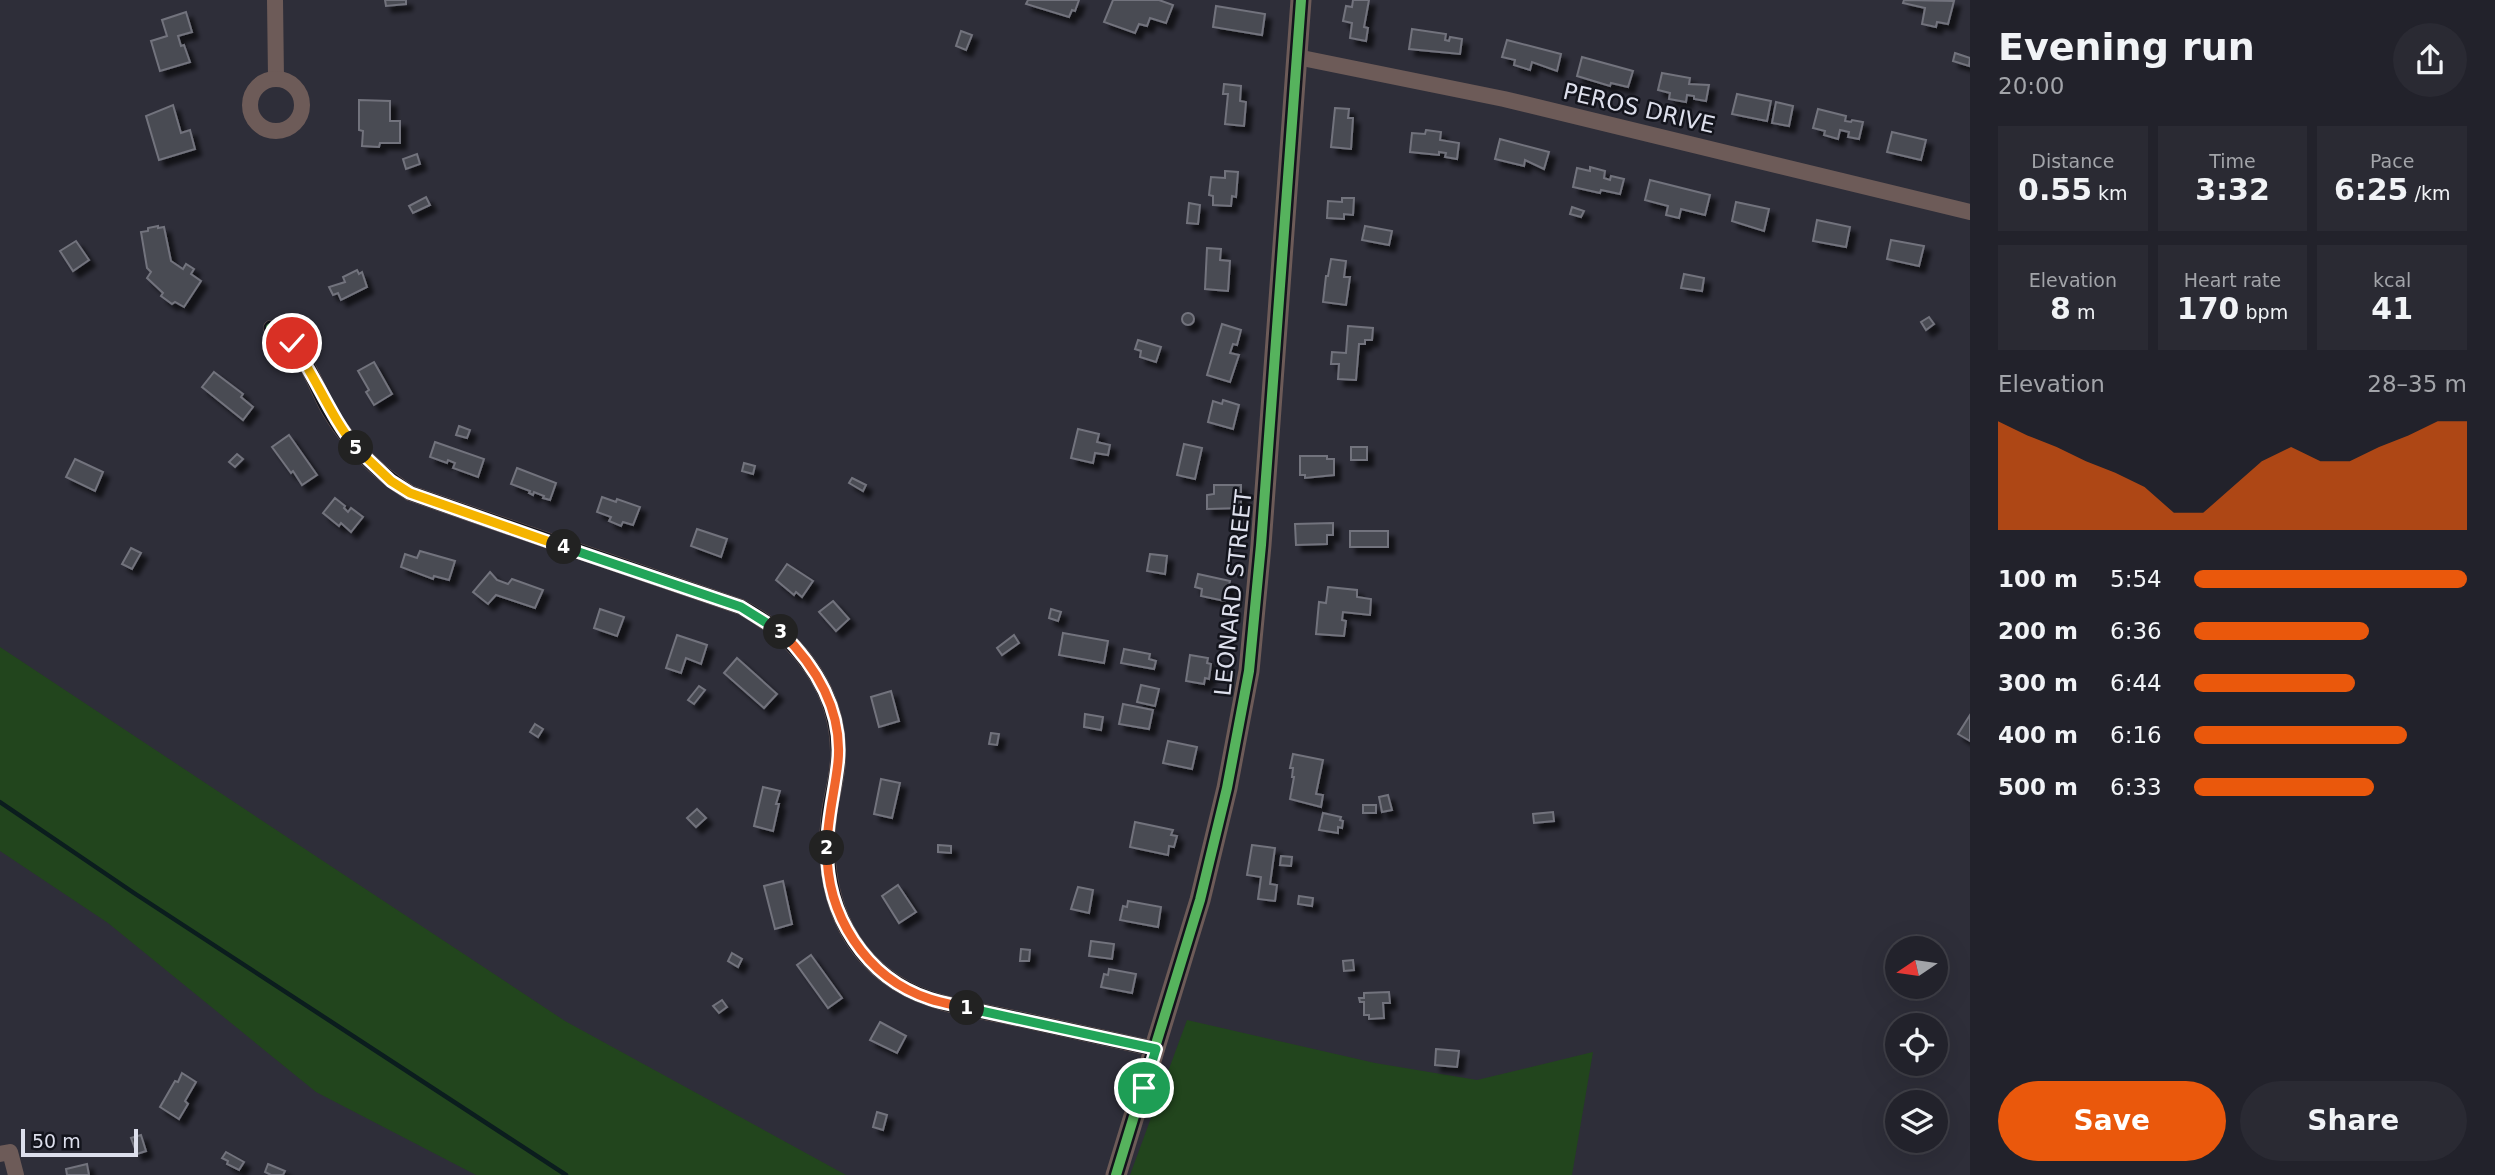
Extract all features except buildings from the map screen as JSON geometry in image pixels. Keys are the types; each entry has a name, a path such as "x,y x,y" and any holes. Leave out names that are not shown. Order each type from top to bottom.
{"street":[{"path":"275,0 276,78"},
{"name":"LEONARD STREET","path":"1116,1175 1190,937 1235,749 1249,668 1260,558 1301,0"},
{"name":"PEROS DRIVE","path":"1297,57 1517,102 1970,212"},
{"path":"271,328 292,343 306,363 328,409 356,448 391,481 410,493 741,607 780,631 797,648 823,685 837,733 838,758 827,835 829,882 835,905 856,945 871,963 889,978 929,999 1156,1049"},
{"path":"0,1154 10,1152 16,1175"}],"green space":[{"path":"0,647 565,1021 846,1175 476,1175 316,1092 108,923 0,851"},
{"path":"1187,1020 1375,1063 1477,1080 1593,1052 1572,1175 1130,1175"}],"waterway":[{"path":"0,802 134,893 566,1175"}],"cycle path":[{"path":"1116,1175 1200,900 1227,788 1249,671 1261,545 1301,0"},
{"path":"271,328 299,352 330,412 355,447 375,467 410,493 741,607 762,619 797,650 812,668 823,688 837,733 838,765 827,841 833,892 852,938 867,958 886,975 909,990 942,1002 1155,1049"}],"route":[{"path":"292,343 306,363 341,430 373,466 410,493 741,607 780,631 811,665 823,685 831,707 837,733 838,758 827,835 829,882 844,926 856,945 871,963 889,978 929,999 1156,1049 1144,1088"}]}
